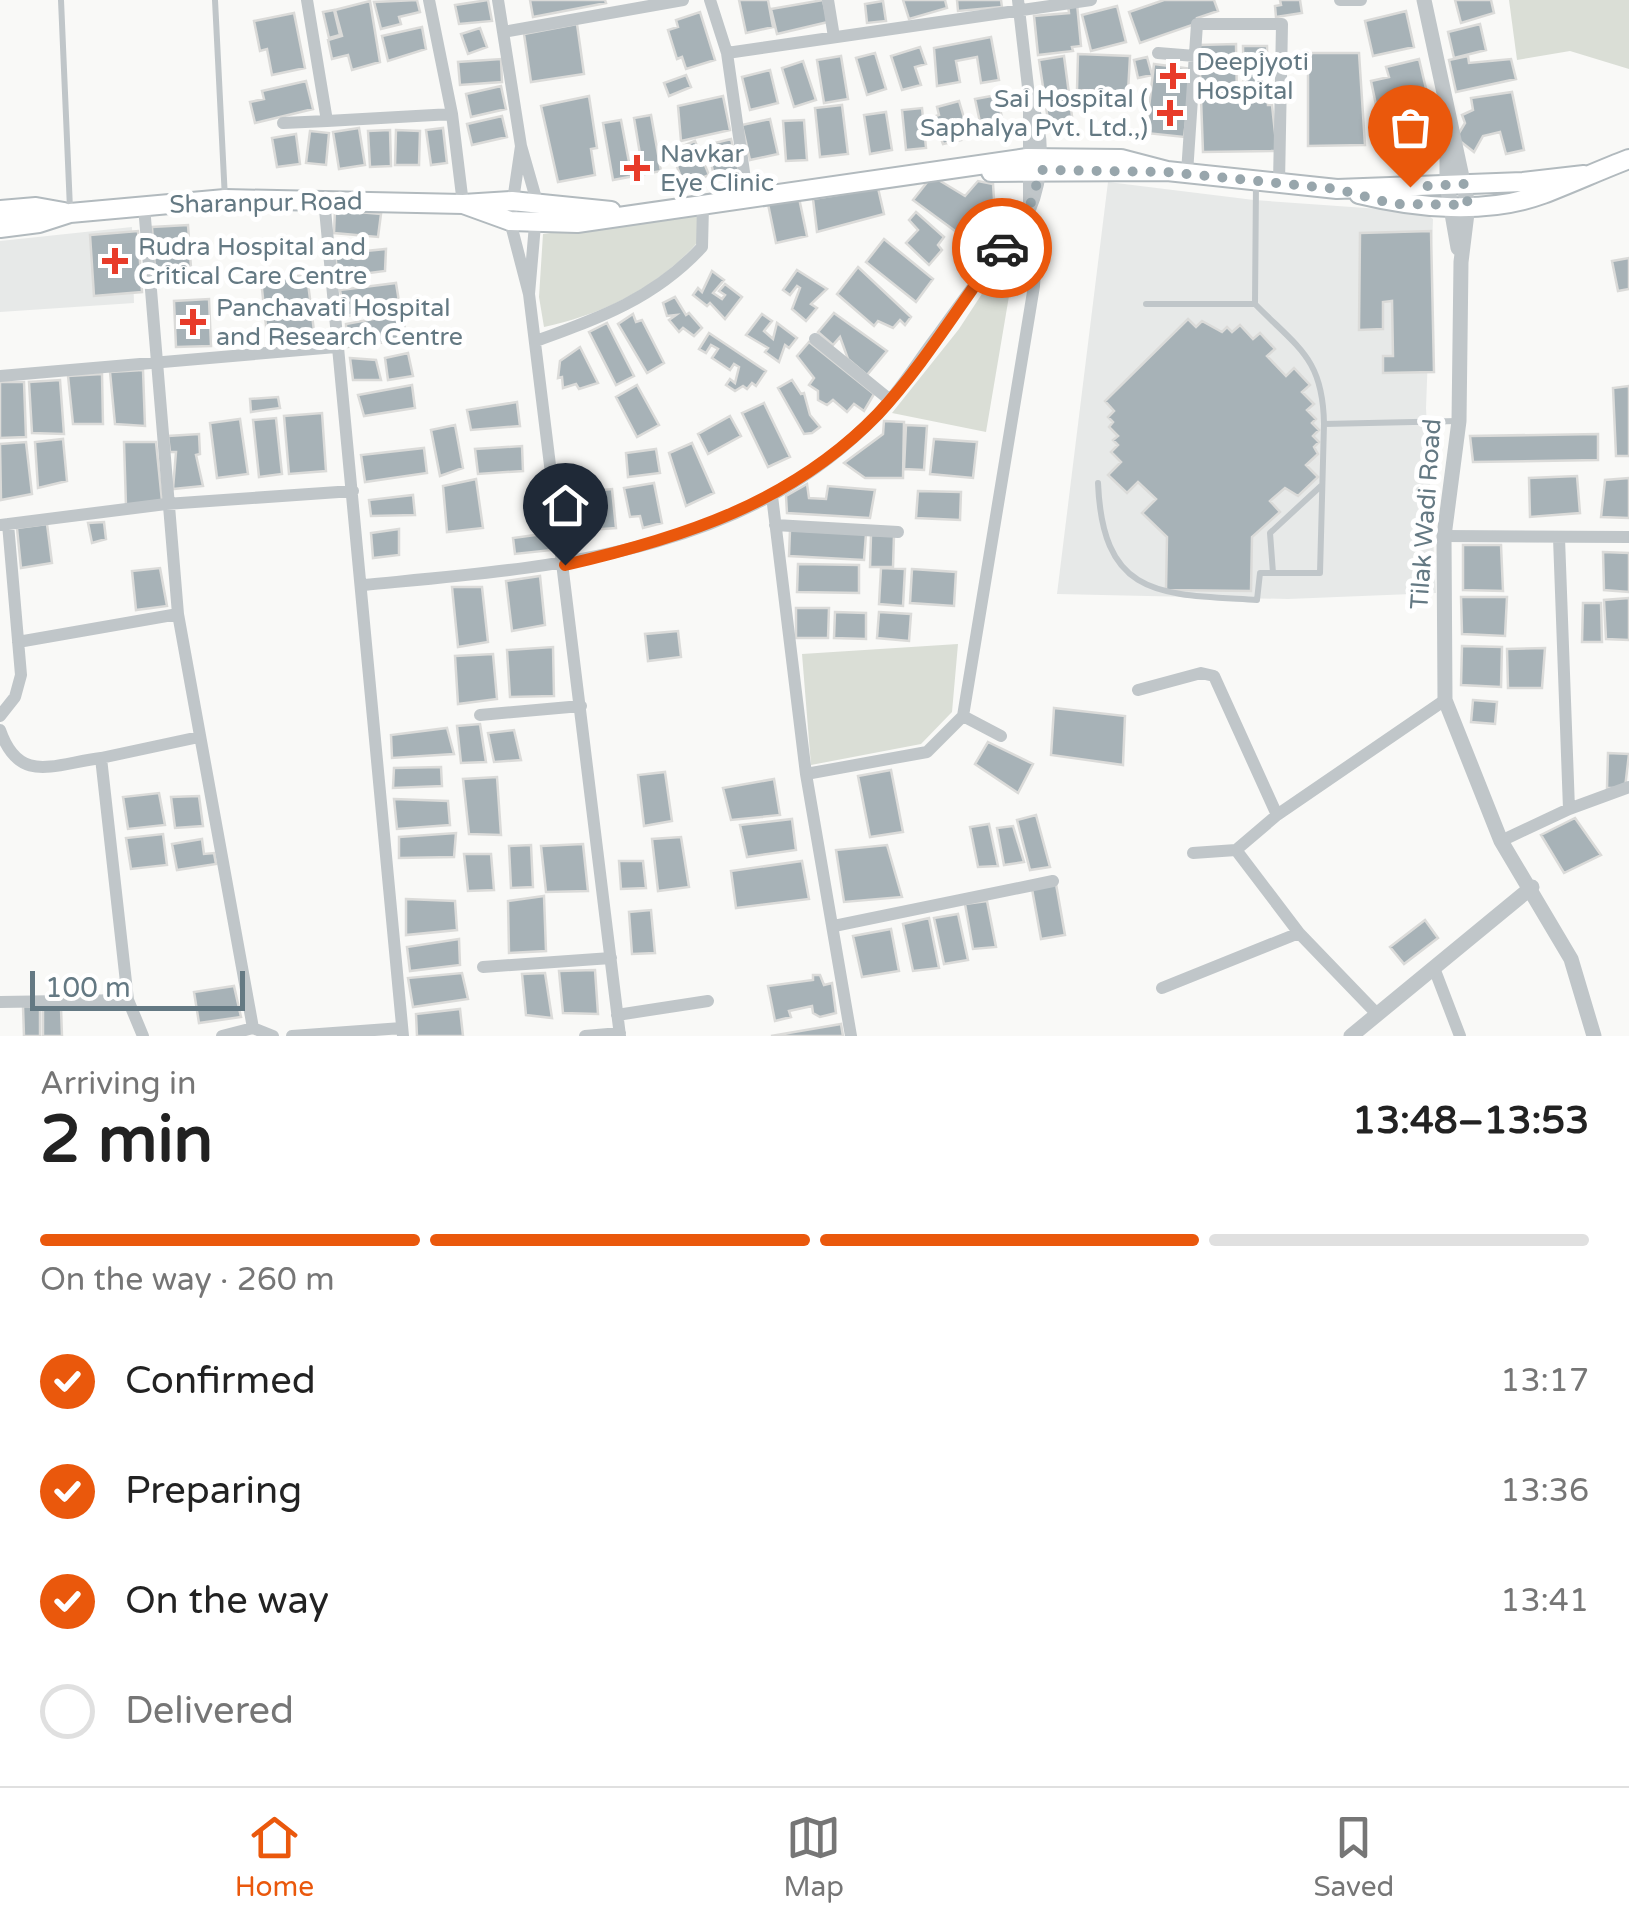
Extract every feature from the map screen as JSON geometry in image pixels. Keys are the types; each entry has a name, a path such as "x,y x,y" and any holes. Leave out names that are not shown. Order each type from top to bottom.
{"main road":[{"name":"Sharanpur Road","path":"463,204 510,222 577,223 626,213 976,168 1121,159 1167,172 1337,189 1393,204 1426,196 1454,174 1488,183 1584,176"},
{"name":"Sharanpur Road","path":"1426,196 1459,205 1494,205 1541,195 1629,159"},
{"name":"Sharanpur Road","path":"0,228 40,223 70,213 225,199 463,204 512,201 626,213"},
{"name":"Sharanpur Road","path":"0,210 36,208 70,213"}],"street":[{"path":"307,0 328,122"},
{"path":"429,0 452,114 463,204"},
{"path":"498,0 521,146 536,202 529,294"},
{"path":"503,32 683,0"},
{"path":"710,0 728,53 748,200"},
{"path":"828,0 834,38"},
{"path":"728,53 1018,6 1091,0"},
{"path":"1340,0 1361,0"},
{"name":"Tilak Wadi Road","path":"1424,0 1447,123 1460,227 1459,421 1444,536 1445,700 1502,841 1571,959 1594,1036"},
{"path":"364,585 565,565 637,548 717,522 772,496 828,461 890,400 1028,212 1034,164 1018,6"},
{"path":"1187,174 1197,24 1282,24 1278,183"},
{"path":"1158,53 1195,56"},
{"path":"283,123 452,114"},
{"path":"521,146 510,222 529,294 536,341 620,1035 585,1036"},
{"path":"1426,196 1460,227 1494,205"},
{"path":"292,1036 402,1032 364,585 336,347 324,199"},
{"path":"144,206 178,614 254,1028"},
{"path":"536,341 632,304 674,278 702,248 702,206"},
{"path":"806,774 926,752 963,716 1034,286 1037,234 1028,212"},
{"path":"816,340 890,400"},
{"path":"0,376 336,347"},
{"path":"0,716 15,697 21,674 4,525 166,504 353,491"},
{"path":"772,496 806,774 850,1036"},
{"path":"775,525 898,532"},
{"path":"1444,536 1629,537"},
{"path":"1559,538 1568,808"},
{"path":"18,642 178,614"},
{"path":"1138,690 1200,673 1214,676 1277,815"},
{"path":"1193,853 1236,850 1277,815 1445,700"},
{"path":"480,715 581,706"},
{"path":"963,716 1001,736"},
{"path":"0,730 9,754 19,764 33,767 100,758 198,737"},
{"path":"100,758 128,1000 143,1036"},
{"path":"1502,841 1568,808 1629,787"},
{"path":"1236,850 1299,933 1377,1014"},
{"path":"834,926 1054,881"},
{"path":"1351,1036 1532,887"},
{"path":"1162,988 1299,933"},
{"path":"483,967 611,958"},
{"path":"1434,968 1460,1036"},
{"path":"0,1002 128,1000"},
{"path":"618,1015 708,1001"},
{"path":"222,1036 254,1028 274,1036"}],"lane":[{"path":"61,0 70,213"},
{"path":"215,0 225,199"},
{"path":"1254,304 1256,180"},
{"path":"1098,483 1105,543 1135,580 1167,594 1257,600 1260,573 1320,573 1324,392 1315,365 1254,304 1146,304"},
{"path":"1324,424 1459,421"},
{"path":"1273,573 1270,533 1322,485"}],"shaded area":[{"path":"1509,0 1629,0 1629,69 1570,51 1517,60"},
{"path":"1108,182 1254,200 1423,212 1433,219 1426,408 1436,593 1288,599 1057,594"},
{"path":"697,214 697,243 664,273 607,307 544,327 539,297 543,234"},
{"path":"132,227 134,303 0,312 0,241"},
{"path":"1019,237 986,432 892,413 959,329"},
{"path":"958,644 952,712 921,744 811,765 802,654"}],"building":[{"path":"417,0 420,12 399,17 401,24 381,29 374,2"},
{"path":"488,0 492,21 459,24 455,5"},
{"path":"530,0 605,0 606,3 533,17"},
{"path":"739,0 768,0 773,27 746,33"},
{"path":"823,0 828,22 777,34 771,9"},
{"path":"903,0 945,0 947,8 909,19"},
{"path":"957,0 1001,0 1002,7 958,11"},
{"path":"1164,0 1214,0 1218,11 1197,18 1198,23 1140,43 1129,12"},
{"path":"1280,0 1300,0 1302,13 1276,17 1275,6 1281,5"},
{"path":"1455,0 1491,0 1494,13 1461,23"},
{"path":"370,1 380,62 352,70 348,55 332,59 328,40 342,36 335,10"},
{"path":"883,1 886,21 867,23 865,4"},
{"path":"1077,4 1081,46 1072,47 1073,51 1038,55 1034,16 1069,13 1068,5"},
{"path":"1117,6 1126,42 1091,51 1082,15"},
{"path":"334,10 340,35 329,38 323,12"},
{"path":"1406,11 1414,47 1373,56 1365,21"},
{"path":"700,12 715,60 686,69 682,57 677,59 668,30 678,27 676,20"},
{"path":"294,13 305,68 272,75 267,49 260,51 254,21"},
{"path":"577,24 584,74 531,82 524,34"},
{"path":"1480,24 1486,50 1454,58 1448,32"},
{"path":"422,27 426,49 388,61 382,36"},
{"path":"480,28 487,47 468,54 461,34"},
{"path":"991,37 999,80 981,83 977,57 956,61 960,82 937,86 934,48"},
{"path":"1236,44 1237,101 1244,101 1243,46 1267,46 1268,105 1272,105 1277,151 1203,152 1199,45"},
{"path":"920,47 926,64 915,67 921,85 902,90 891,56"},
{"path":"875,53 886,89 867,95 856,58"},
{"path":"1308,53 1359,53 1365,145 1308,146"},
{"path":"1078,54 1130,56 1128,92 1077,90"},
{"path":"841,56 848,99 824,103 817,60"},
{"path":"1064,56 1073,124 1049,127 1039,60"},
{"path":"1468,56 1469,63 1511,59 1516,79 1456,92 1449,60"},
{"path":"1147,57 1152,75 1138,78 1134,60"},
{"path":"501,59 502,82 460,85 458,62"},
{"path":"1419,59 1427,93 1376,105 1371,81 1389,77 1386,67"},
{"path":"803,61 816,100 794,107 782,68"},
{"path":"1154,64 1193,69 1184,137 1146,133"},
{"path":"770,70 778,103 750,110 742,77"},
{"path":"686,75 691,87 669,96 664,83"},
{"path":"306,81 313,109 255,123 250,102 264,99 262,91"},
{"path":"501,86 506,109 471,117 466,94"},
{"path":"1512,92 1524,150 1506,154 1500,132 1483,136 1474,152 1456,138 1465,123 1462,115 1473,110 1471,98"},
{"path":"997,95 1005,131 983,136 975,99"},
{"path":"589,96 597,148 591,149 595,175 558,182 541,106"},
{"path":"723,96 730,130 681,141 678,106"},
{"path":"1422,100 1428,122 1416,125 1421,145 1388,154 1379,118 1410,109 1409,103"},
{"path":"959,101 965,121 956,123 961,140 943,144 933,117 939,115 937,107"},
{"path":"842,105 848,154 820,157 815,108"},
{"path":"922,108 926,148 906,150 902,110"},
{"path":"886,112 892,150 870,154 864,115"},
{"path":"651,115 661,171 613,180 603,123 621,120 629,162 641,160 634,118"},
{"path":"502,116 507,137 472,145 467,124"},
{"path":"770,119 778,154 750,160 742,125"},
{"path":"804,120 807,160 786,161 783,121"},
{"path":"359,128 365,165 339,169 333,132"},
{"path":"443,128 447,163 431,165 426,130"},
{"path":"390,130 391,166 370,167 368,131"},
{"path":"396,130 420,131 419,165 395,165"},
{"path":"310,131 329,133 326,165 306,163"},
{"path":"296,134 300,164 277,167 272,138"},
{"path":"731,139 739,171 714,176 707,145"},
{"path":"695,141 709,175 684,185 671,151"},
{"path":"932,176 965,196 978,181 993,184 994,199 966,239 913,200"},
{"path":"878,188 884,214 817,232 813,199"},
{"path":"799,198 807,236 776,243 768,204"},
{"path":"335,210 381,214 378,237 334,233"},
{"path":"916,212 944,237 938,245 942,250 929,265 906,243 918,230 909,220"},
{"path":"188,225 192,282 156,284 152,227"},
{"path":"138,231 142,292 94,296 90,235"},
{"path":"1431,231 1434,372 1383,373 1383,356 1393,356 1392,301 1383,302 1383,329 1359,330 1360,233"},
{"path":"884,239 933,279 916,302 866,262"},
{"path":"386,249 385,271 338,277 335,254"},
{"path":"1629,258 1629,289 1618,291 1612,261"},
{"path":"858,267 911,317 905,325 900,320 893,328 878,321 874,326 837,294"},
{"path":"797,270 827,289 811,304 817,308 806,321 792,309 800,288 797,286 790,295 783,290"},
{"path":"712,271 724,280 713,293 722,299 725,295 719,291 725,284 742,297 725,319 710,303 707,306 693,295 698,288 702,292"},
{"path":"307,275 314,331 267,335 261,280"},
{"path":"396,283 400,308 345,316 340,290"},
{"path":"675,297 686,315 689,313 702,328 694,336 683,328 679,332 669,320 676,315 667,316 663,303"},
{"path":"209,299 211,346 176,347 174,301"},
{"path":"405,313 404,340 347,347 346,324"},
{"path":"834,313 887,351 867,375 848,359 840,337 833,345 818,332"},
{"path":"633,314 636,322 642,320 664,363 647,373 618,324"},
{"path":"762,314 772,321 764,331 773,339 777,323 797,338 789,348 785,345 779,362 765,352 768,348 746,335"},
{"path":"1188,319 1196,327 1202,321 1222,332 1227,327 1232,332 1240,325 1253,339 1260,333 1275,349 1267,356 1286,376 1294,368 1310,385 1302,392 1314,404 1307,410 1316,419 1312,423 1319,430 1313,436 1319,442 1314,447 1318,454 1306,465 1318,477 1298,496 1285,488 1270,501 1280,512 1252,537 1251,591 1166,590 1167,537 1142,513 1156,499 1138,482 1127,493 1108,475 1121,462 1111,452 1118,445 1113,440 1118,436 1109,427 1113,422 1108,417 1114,411 1105,401"},
{"path":"607,323 634,376 616,385 589,332"},
{"path":"709,333 766,371 756,386 752,383 747,389 743,386 735,391 726,385 730,379 735,383 739,367 734,364 730,370 712,358 718,349 711,345 706,353 699,349"},
{"path":"809,342 874,394 864,411 854,404 847,412 833,400 827,405 818,400 818,391 809,385 814,378 797,356"},
{"path":"580,347 598,383 579,389 576,384 563,388 562,377 558,378 560,361"},
{"path":"408,353 413,376 388,380 385,358"},
{"path":"350,358 376,360 381,380 353,380"},
{"path":"143,370 145,426 115,424 110,372"},
{"path":"102,374 103,424 73,424 68,376"},
{"path":"60,380 64,434 32,433 29,382"},
{"path":"792,380 804,393 810,415 820,427 812,433 804,434 778,388"},
{"path":"0,382 24,382 26,437 0,438"},
{"path":"412,385 415,408 364,416 358,395"},
{"path":"637,385 659,425 637,437 616,397"},
{"path":"1629,386 1629,456 1616,456 1613,388"},
{"path":"278,397 280,408 251,412 250,399"},
{"path":"517,402 520,426 471,430 467,410"},
{"path":"764,403 790,457 768,467 742,413"},
{"path":"322,413 326,471 289,474 284,416"},
{"path":"730,416 741,436 708,454 698,434"},
{"path":"276,418 282,474 259,477 253,420"},
{"path":"240,419 248,474 217,478 210,423"},
{"path":"884,421 904,422 903,478 865,478 844,463 883,434"},
{"path":"455,425 463,468 440,476 431,430"},
{"path":"906,425 927,426 924,470 904,469"},
{"path":"199,434 200,454 196,455 203,486 173,489 176,452 170,452 168,436"},
{"path":"1598,434 1598,460 1473,462 1470,436"},
{"path":"63,439 67,481 38,488 35,442"},
{"path":"934,439 977,442 973,478 930,474"},
{"path":"26,442 32,494 1,500 0,444"},
{"path":"124,442 156,442 162,501 126,506"},
{"path":"692,443 714,493 686,506 669,453"},
{"path":"522,446 523,471 478,474 475,449"},
{"path":"424,448 427,473 365,482 361,455"},
{"path":"656,449 660,473 628,477 626,453"},
{"path":"1577,476 1580,513 1530,517 1529,478"},
{"path":"1629,478 1629,518 1601,517 1605,480"},
{"path":"476,479 483,528 447,532 443,486"},
{"path":"654,483 662,523 643,528 640,516 630,517 624,488"},
{"path":"807,484 809,498 826,499 828,486 875,490 870,518 787,513 786,496"},
{"path":"612,489 616,528 574,531 573,493"},
{"path":"918,491 961,492 960,520 916,518"},
{"path":"413,495 415,515 371,516 369,500"},
{"path":"104,522 106,539 92,543 88,523"},
{"path":"47,524 52,563 21,568 17,528"},
{"path":"399,529 399,555 373,558 371,533"},
{"path":"790,530 866,534 864,560 789,556"},
{"path":"550,533 552,550 515,554 513,538"},
{"path":"871,535 894,535 893,567 870,567"},
{"path":"1463,545 1501,545 1503,591 1463,590"},
{"path":"1603,552 1629,553 1629,592 1604,590"},
{"path":"798,564 859,565 859,593 797,592"},
{"path":"160,568 167,606 136,610 132,571"},
{"path":"881,568 905,569 903,606 879,604"},
{"path":"912,569 956,572 954,606 910,603"},
{"path":"540,576 545,625 512,631 506,581"},
{"path":"452,587 482,587 488,642 458,647"},
{"path":"1461,597 1507,597 1505,636 1462,634"},
{"path":"1629,598 1629,640 1606,639 1604,600"},
{"path":"1583,603 1601,603 1602,642 1582,642"},
{"path":"796,608 829,608 828,638 796,638"},
{"path":"835,612 866,613 866,639 834,638"},
{"path":"879,612 911,614 909,641 877,638"},
{"path":"678,631 681,657 648,661 645,634"},
{"path":"1462,646 1502,647 1501,687 1461,685"},
{"path":"553,647 554,696 510,697 507,650"},
{"path":"1545,648 1542,688 1508,688 1507,649"},
{"path":"493,654 497,699 458,704 455,656"},
{"path":"1473,700 1497,702 1495,724 1471,722"},
{"path":"1054,708 1125,716 1123,765 1051,755"},
{"path":"480,724 486,762 461,763 457,726"},
{"path":"447,728 454,754 392,758 391,735"},
{"path":"514,730 521,760 494,762 488,733"},
{"path":"988,742 1033,764 1018,793 975,764"},
{"path":"1608,753 1629,754 1625,788 1607,788"},
{"path":"441,767 442,786 393,788 394,768"},
{"path":"891,770 903,832 870,837 858,776"},
{"path":"665,772 672,821 644,826 638,775"},
{"path":"497,777 501,835 469,834 463,779"},
{"path":"774,779 780,815 731,820 723,788"},
{"path":"159,793 165,825 128,829 123,797"},
{"path":"199,796 203,826 175,828 171,797"},
{"path":"394,799 448,801 450,825 397,829"},
{"path":"1036,815 1050,867 1030,870 1017,820"},
{"path":"1575,818 1601,855 1564,873 1541,835"},
{"path":"792,819 796,850 747,857 740,825"},
{"path":"989,824 998,866 978,867 970,827"},
{"path":"1013,826 1024,862 1004,865 997,828"},
{"path":"456,833 454,857 399,858 399,837"},
{"path":"163,834 167,865 131,869 126,838"},
{"path":"681,837 689,887 658,891 652,839"},
{"path":"202,839 204,854 214,853 216,864 177,870 172,844"},
{"path":"583,844 588,891 546,892 541,846"},
{"path":"531,845 533,887 511,888 509,846"},
{"path":"887,845 902,897 844,902 836,850"},
{"path":"464,854 491,854 494,890 468,891"},
{"path":"619,861 643,861 646,888 621,889"},
{"path":"802,861 809,899 736,908 731,871"},
{"path":"1056,884 1065,935 1041,939 1032,889"},
{"path":"544,896 546,951 509,953 508,901"},
{"path":"406,899 455,901 457,930 406,935"},
{"path":"987,901 996,947 973,949 965,904"},
{"path":"651,910 655,953 632,954 629,912"},
{"path":"958,914 968,960 944,964 934,918"},
{"path":"929,918 939,968 913,971 903,924"},
{"path":"1425,920 1438,938 1404,964 1390,947"},
{"path":"891,929 899,971 862,977 853,936"},
{"path":"459,939 460,965 410,971 407,947"},
{"path":"595,970 598,1014 563,1013 559,971"},
{"path":"462,973 468,999 413,1007 408,978"},
{"path":"545,973 552,1018 526,1015 522,974"},
{"path":"813,975 820,975 824,985 832,983 836,1013 820,1017 813,1013 812,1006 789,1011 791,1017 775,1021 768,986 813,980"},
{"path":"234,986 241,1017 199,1023 194,992"},
{"path":"23,1006 40,1007 40,1036 24,1036"},
{"path":"43,1008 61,1008 62,1036 43,1036"},
{"path":"460,1009 463,1036 417,1036 416,1014"},
{"path":"841,1024 843,1036 771,1036"}],"way so far":[{"path":"1002,248 1036,196 1041,170 1167,172 1337,189 1393,204 1468,205 1464,184 1410,187"}],"place":[{"name":"Deepjyoti Hospital","path":"1173,76"},
{"name":"Sai Hospital ( Saphalya Pvt. Ltd.,)","path":"1170,113"},
{"name":"Navkar Eye Clinic","path":"637,168"},
{"name":"Rudra Hospital and Critical Care Centre","path":"115,261"},
{"name":"Panchavati Hospital and Research Centre","path":"193,322"}],"route":[{"path":"565,565 637,548 717,522 772,496 828,461 890,400 1002,248"}]}
